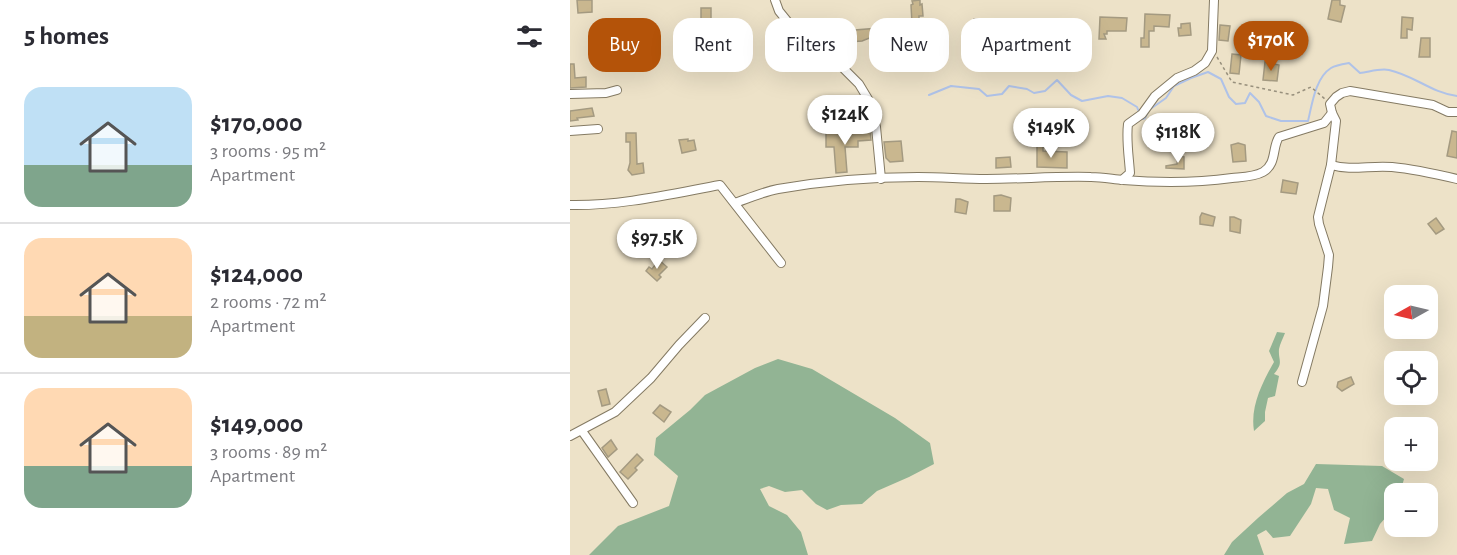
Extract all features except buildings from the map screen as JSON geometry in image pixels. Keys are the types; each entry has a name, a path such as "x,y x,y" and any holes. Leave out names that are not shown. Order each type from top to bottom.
{"street":[{"path":"775,0 779,11 792,27 802,46 842,67 859,84 868,99 876,127 881,179"},
{"path":"1122,180 1130,173 1128,124 1142,114 1155,96 1177,78 1194,71 1205,63 1212,51 1214,0"},
{"path":"570,94 606,93 617,90"},
{"path":"735,203 776,189 822,183 916,177 987,179 1045,176 1168,182 1212,180 1261,173 1266,170 1272,162 1279,136 1324,123 1336,97 1342,93 1350,91 1433,105 1448,112 1457,112"},
{"path":"1302,382 1323,306 1328,267 1329,255 1318,217 1331,165 1336,121 1331,108"},
{"path":"570,131 598,129"},
{"path":"1331,165 1341,168 1391,167 1457,179"},
{"path":"570,206 620,202 720,185 781,263"},
{"path":"570,436 615,412 651,378 705,318"},
{"path":"582,431 633,503"}],"path":[{"path":"1212,51 1232,82 1293,95 1311,87 1331,108"}],"green space":[{"path":"1277,332 1285,333 1279,349 1280,364 1274,374 1279,376 1275,396 1268,398 1265,421 1254,431 1255,404 1274,362 1269,351"},
{"path":"778,359 812,369 895,418 930,443 934,464 877,491 862,504 841,505 827,510 816,504 802,490 785,492 769,486 760,489 769,506 787,515 801,532 808,555 589,555 618,526 669,506 678,476 654,455 656,438 705,395 755,368"},
{"path":"1316,464 1382,466 1384,471 1390,471 1404,479 1403,483 1384,483 1384,519 1372,541 1344,544 1350,518 1334,510 1328,489 1316,488 1311,504 1290,536 1273,538 1266,530 1257,535 1264,555 1224,555 1232,542 1258,518 1287,493 1304,484"}],"waterway":[{"path":"1142,117 1145,118 1149,110 1166,98 1174,86 1208,72 1221,79 1229,97 1236,104 1245,103 1250,93 1259,102 1266,116 1281,121 1308,121 1321,78 1331,68 1349,63 1360,73 1378,70 1398,72 1439,91 1457,96"},
{"path":"929,95 951,86 979,89 987,96 1002,94 1009,86 1027,89 1034,93 1045,91 1057,80 1071,95 1082,101 1108,96 1122,98 1137,107 1139,112"}]}
